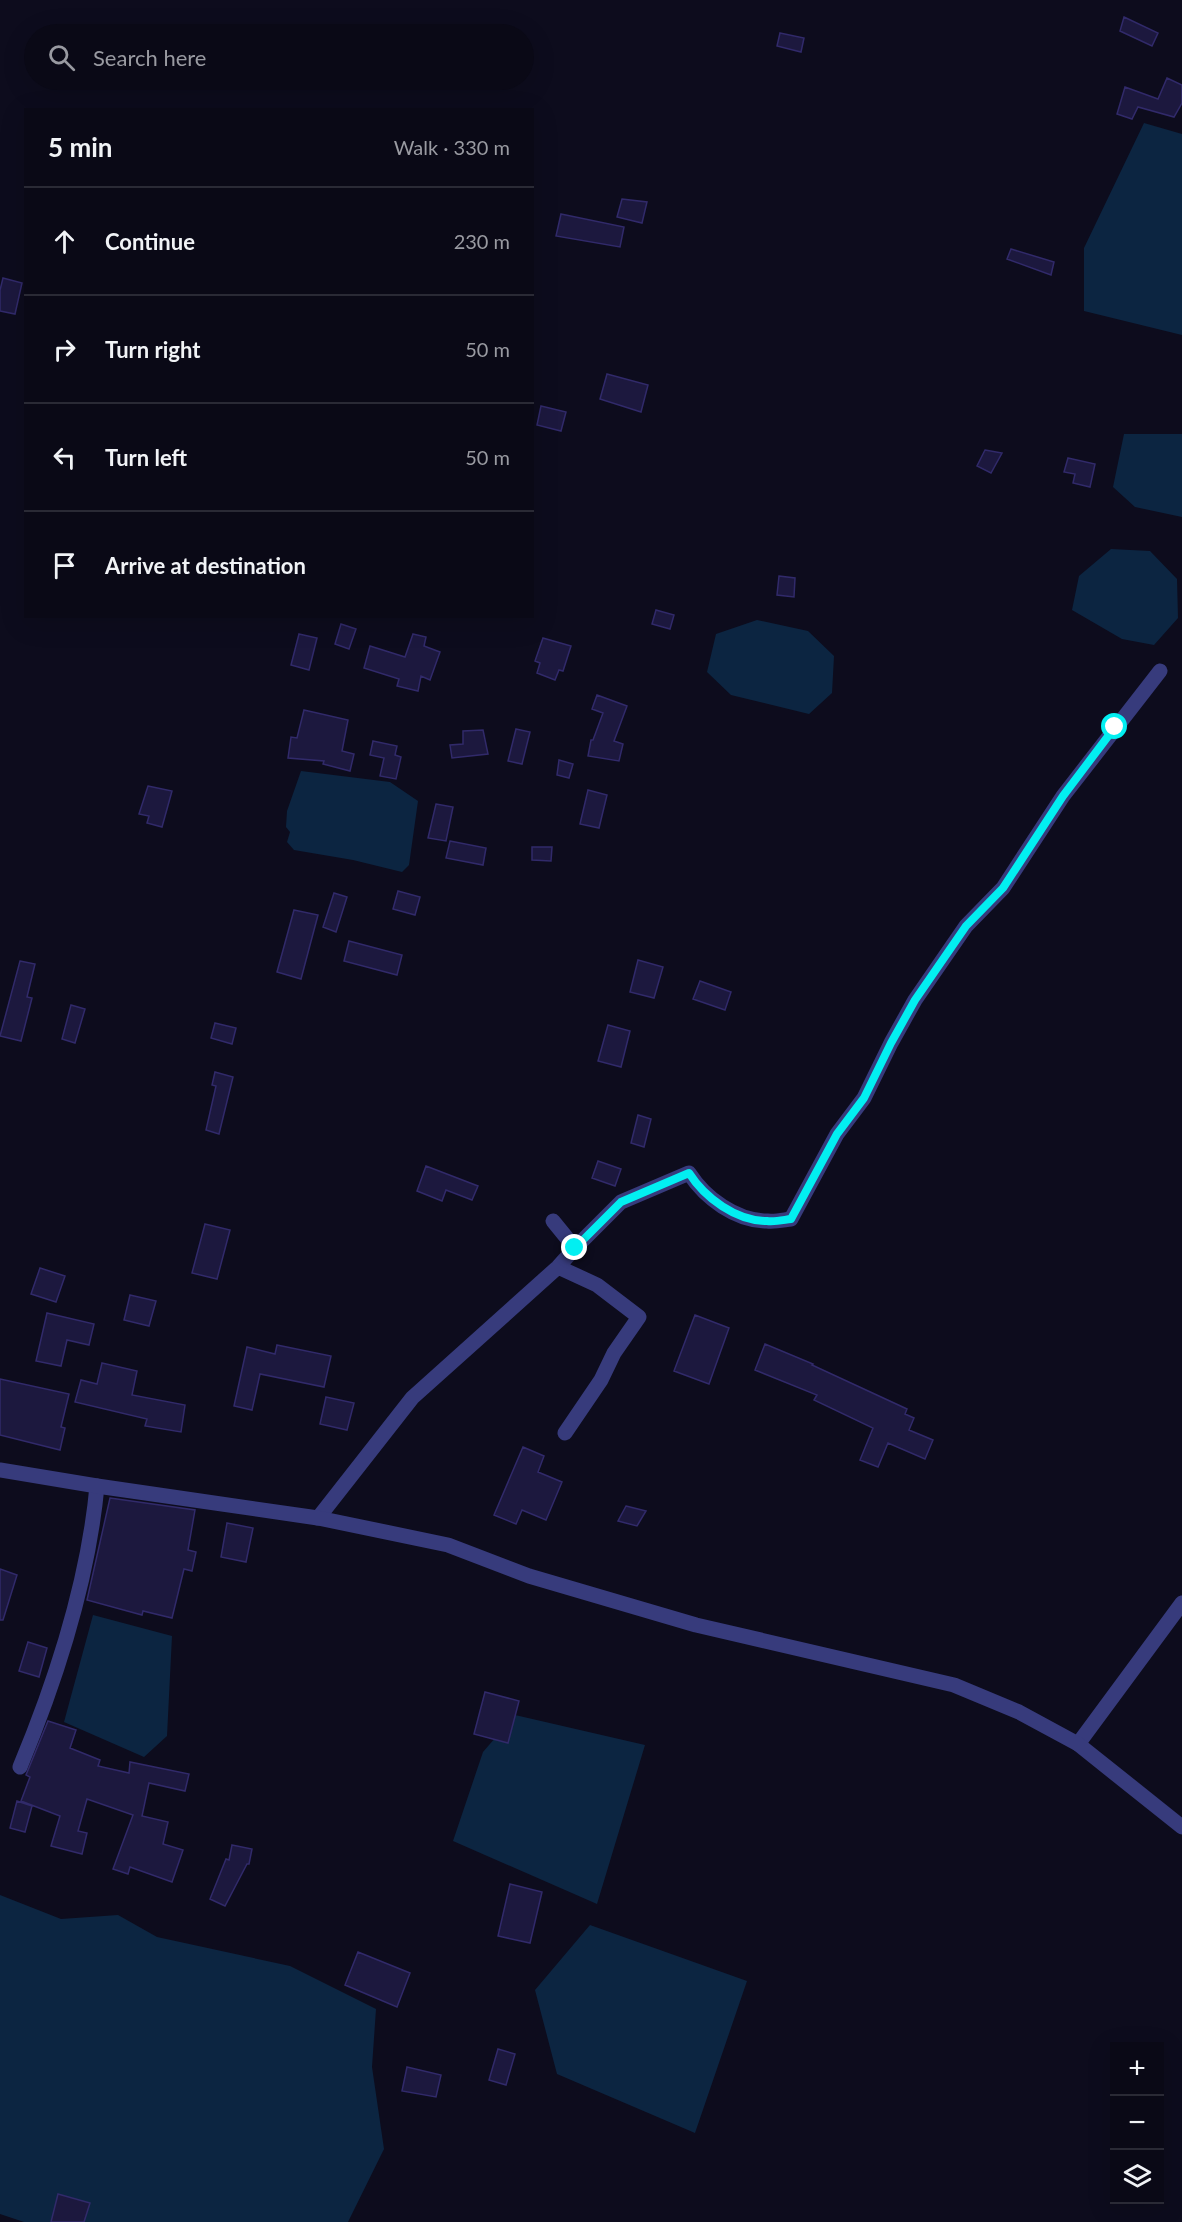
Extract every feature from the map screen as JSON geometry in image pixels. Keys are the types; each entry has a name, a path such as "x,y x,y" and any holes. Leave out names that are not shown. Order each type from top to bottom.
{"street":[{"path":"318,1518 412,1398 558,1267 621,1202 689,1173 698,1188 735,1214 765,1222 791,1219 837,1134 864,1098 915,1000 966,926 1003,888 1063,796 1160,670"},
{"path":"553,1221 575,1248"},
{"path":"558,1267 597,1285 639,1317 614,1353 601,1380 566,1433"},
{"path":"0,1470 318,1518 448,1545 529,1576 696,1625 954,1685 1019,1712 1078,1744 1182,1827"},
{"path":"20,1767 42,1713 80,1585 93,1531 97,1486"},
{"path":"1078,1744 1182,1603"}],"water":[{"path":"1144,123 1182,134 1182,335 1084,311 1084,248"},
{"path":"1124,434 1182,434 1182,517 1135,507 1113,487"},
{"path":"1111,549 1150,551 1177,579 1178,618 1154,645 1122,639 1072,610 1079,576"},
{"path":"757,620 808,631 834,656 832,693 809,714 731,695 707,672 716,634"},
{"path":"301,771 390,782 418,801 409,865 402,872 353,860 294,850 287,842 290,832 286,827 287,811"},
{"path":"93,1615 172,1636 167,1736 144,1757 64,1722"},
{"path":"515,1715 645,1745 597,1904 453,1841 483,1752"},
{"path":"0,1895 61,1919 118,1915 157,1937 290,1966 376,2009 372,2067 384,2149 348,2222 24,2222 0,2214"},
{"path":"590,1925 747,1981 695,2133 557,2074 535,1990"}],"building":[{"path":"1124,17 1158,33 1152,46 1120,31"},
{"path":"780,33 804,38 801,52 777,46"},
{"path":"1167,78 1182,85 1182,103 1174,117 1138,107 1132,119 1117,114 1125,87 1158,99"},
{"path":"622,199 647,202 642,223 617,217"},
{"path":"561,214 624,227 620,247 556,236"},
{"path":"1011,249 1054,262 1051,275 1007,259"},
{"path":"3,278 22,283 15,314 0,311 0,290"},
{"path":"607,374 648,385 641,412 600,399"},
{"path":"541,406 566,412 561,431 537,425"},
{"path":"985,450 1002,453 991,473 977,466"},
{"path":"1068,458 1095,464 1090,487 1073,483 1075,474 1064,472"},
{"path":"779,576 795,578 794,597 777,595"},
{"path":"656,610 674,615 670,629 652,624"},
{"path":"341,624 356,629 349,649 335,644"},
{"path":"299,634 317,638 309,670 291,665"},
{"path":"413,634 426,637 424,646 440,652 430,680 421,676 418,691 397,686 399,679 364,668 370,646 405,657"},
{"path":"543,638 571,646 563,671 559,670 555,680 537,673 540,663 535,661"},
{"path":"597,695 627,706 614,741 623,744 619,761 588,756 591,740 593,740 603,713 592,709"},
{"path":"304,710 348,720 342,751 354,754 350,771 323,764 324,761 288,758 291,737 297,738"},
{"path":"516,729 530,732 522,764 508,761"},
{"path":"483,730 488,754 452,758 450,745 463,744 463,731"},
{"path":"373,741 397,746 395,755 401,757 396,779 380,776 384,758 370,755"},
{"path":"559,760 573,764 569,778 557,775"},
{"path":"148,786 172,791 162,827 147,823 149,816 139,814"},
{"path":"588,790 607,795 599,828 580,824"},
{"path":"436,804 453,807 446,841 428,838"},
{"path":"450,841 486,848 483,865 446,858"},
{"path":"532,847 552,847 551,861 532,860"},
{"path":"398,891 420,897 415,915 393,909"},
{"path":"334,893 347,897 336,932 323,927"},
{"path":"294,910 318,915 301,979 277,972"},
{"path":"349,941 402,955 397,975 344,961"},
{"path":"638,960 663,967 654,998 630,992"},
{"path":"20,961 35,964 27,997 32,998 21,1041 0,1036"},
{"path":"700,981 731,992 725,1010 693,999"},
{"path":"71,1005 85,1009 75,1043 62,1039"},
{"path":"215,1023 236,1028 232,1044 211,1038"},
{"path":"608,1025 630,1031 621,1067 598,1061"},
{"path":"215,1072 233,1077 219,1134 206,1130 216,1086 212,1085"},
{"path":"638,1115 651,1119 644,1147 631,1143"},
{"path":"598,1161 621,1169 615,1186 592,1178"},
{"path":"426,1166 478,1186 472,1200 446,1190 442,1201 417,1191"},
{"path":"205,1224 230,1230 217,1279 192,1273"},
{"path":"40,1268 65,1276 56,1302 31,1294"},
{"path":"130,1295 156,1301 149,1326 124,1320"},
{"path":"47,1313 94,1324 89,1345 67,1340 61,1366 36,1361"},
{"path":"695,1315 729,1328 709,1384 674,1371"},
{"path":"765,1344 907,1409 905,1414 914,1418 909,1430 933,1440 925,1459 888,1443 878,1467 860,1460 873,1428 814,1400 817,1395 755,1370"},
{"path":"277,1345 331,1356 324,1387 260,1374 252,1410 234,1406 247,1347 275,1354"},
{"path":"102,1363 137,1371 132,1395 185,1405 181,1432 145,1426 147,1419 75,1402 81,1380 97,1384"},
{"path":"0,1379 69,1394 61,1427 65,1428 60,1450 0,1435"},
{"path":"326,1397 354,1403 347,1430 320,1424"},
{"path":"523,1447 544,1456 538,1472 562,1482 546,1520 522,1510 516,1524 494,1515"},
{"path":"110,1498 195,1510 188,1550 196,1552 192,1571 184,1569 172,1618 143,1611 142,1615 87,1600"},
{"path":"626,1506 646,1511 637,1526 618,1521"},
{"path":"227,1523 253,1528 246,1562 221,1557"},
{"path":"0,1569 17,1575 3,1620 0,1620"},
{"path":"28,1642 47,1648 39,1677 19,1671"},
{"path":"485,1692 519,1701 508,1743 474,1734"},
{"path":"48,1721 76,1730 70,1748 100,1760 98,1766 129,1773 130,1762 189,1774 185,1791 149,1783 142,1816 168,1822 163,1844 183,1850 172,1882 130,1867 128,1874 113,1869 133,1815 87,1799 78,1831 87,1833 82,1854 51,1846 60,1816 21,1801 30,1777 26,1775"},
{"path":"17,1801 32,1806 25,1832 10,1828"},
{"path":"232,1845 252,1849 249,1864 225,1906 210,1899 226,1859 229,1860"},
{"path":"510,1884 542,1892 530,1943 498,1936"},
{"path":"358,1952 410,1973 397,2007 345,1985"},
{"path":"498,2049 515,2054 506,2085 489,2080"},
{"path":"407,2067 441,2075 436,2097 402,2091"},
{"path":"58,2194 90,2203 84,2222 51,2222"}],"route":[{"path":"575,1248 621,1202 689,1173 698,1188 735,1214 765,1222 791,1219 837,1134 864,1098 915,1000 966,926 1003,888 1063,796 1115,727"}]}
